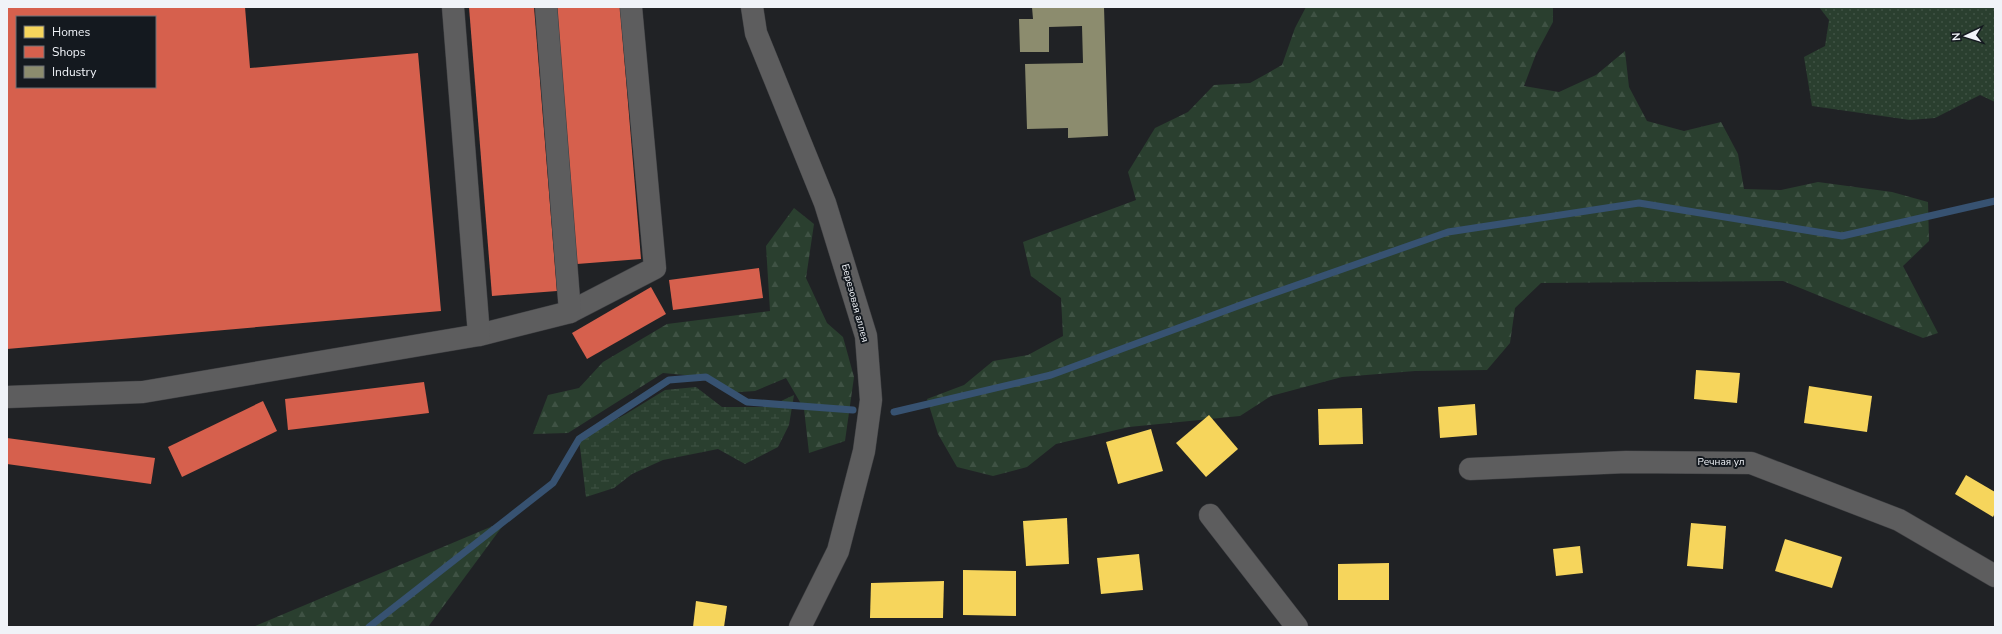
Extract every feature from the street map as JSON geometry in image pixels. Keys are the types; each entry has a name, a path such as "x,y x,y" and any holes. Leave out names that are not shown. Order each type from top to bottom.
{"street":[{"path":"453,7 479,335"},
{"path":"546,7 570,312"},
{"path":"7,397 143,392 479,335 570,312 655,268 631,7"},
{"name":"Березовая аллея","path":"752,7 756,33 825,203 866,336 871,400 864,451 838,551 800,627"},
{"name":"Речная ул","path":"1470,469 1626,462 1751,463 1899,520 1995,576"},
{"path":"1210,515 1297,627"}],"green space":[{"path":"1306,7 1553,7 1553,22 1536,54 1524,86 1559,92 1596,75 1625,51 1629,87 1647,121 1684,131 1721,122 1738,154 1744,189 1781,190 1818,182 1892,192 1928,202 1929,241 1903,266 1938,333 1923,338 1783,281 1541,283 1515,308 1510,343 1487,370 1415,371 1342,377 1271,396 1240,416 1129,427 1056,444 1027,467 993,476 957,467 938,434 927,399 964,385 993,361 1028,355 1063,336 1061,298 1031,276 1023,242 1136,200 1128,172 1155,128 1188,112 1214,85 1250,83 1282,65 1295,28"},
{"path":"1819,7 1995,7 1995,102 1980,95 1935,118 1910,120 1812,106 1804,57 1825,46 1829,20"},
{"path":"794,208 814,224 806,278 827,323 843,337 854,377 845,441 809,453 804,409 786,378 755,391 726,393 706,377 663,373 568,433 533,434 548,395 579,388 603,362 667,324 770,311 766,246"},
{"path":"696,387 722,407 768,407 794,395 789,425 778,447 745,464 718,449 663,460 632,474 614,488 586,497 579,439 626,414 665,390"},
{"path":"507,520 428,627 253,627"}],"building: Homes":[{"path":"1696,370 1740,373 1737,403 1694,399"},
{"path":"1809,386 1872,396 1867,432 1804,423"},
{"path":"1475,404 1477,435 1440,438 1438,407"},
{"path":"1362,408 1363,444 1319,445 1318,409"},
{"path":"1209,415 1238,449 1206,477 1176,443"},
{"path":"1151,429 1163,471 1118,484 1106,442"},
{"path":"1966,475 1995,492 1995,513 1993,517 1955,494"},
{"path":"1067,518 1069,564 1026,566 1023,521"},
{"path":"1691,523 1726,526 1723,569 1687,566"},
{"path":"1785,539 1842,557 1832,588 1775,571"},
{"path":"1580,546 1583,573 1556,576 1553,549"},
{"path":"1139,554 1143,590 1101,594 1097,558"},
{"path":"1389,563 1389,600 1338,600 1338,564"},
{"path":"963,570 1016,571 1016,616 963,615"},
{"path":"944,581 943,618 870,618 871,583"},
{"path":"696,601 727,606 724,627 693,627"}],"building: Shops":[{"path":"7,7 245,7 250,68 418,53 441,311 7,349"},
{"path":"469,7 534,7 557,291 492,296"},
{"path":"555,7 620,7 641,259 577,264"},
{"path":"759,268 763,298 673,310 669,280"},
{"path":"651,287 666,314 587,359 572,333"},
{"path":"424,382 429,413 288,430 285,399"},
{"path":"263,401 277,431 182,477 168,447"},
{"path":"7,438 155,458 151,484 7,464"}],"building: Industry":[{"path":"1032,7 1104,7 1108,136 1068,138 1068,128 1027,129 1025,64 1083,63 1082,26 1049,27 1049,52 1020,52 1019,19 1033,19"}],"waterway":[{"path":"894,412 1051,375 1246,303 1448,232 1639,203 1842,236 1995,201"},
{"path":"369,627 553,483 579,439 669,380 706,377 747,402 853,410"}]}
